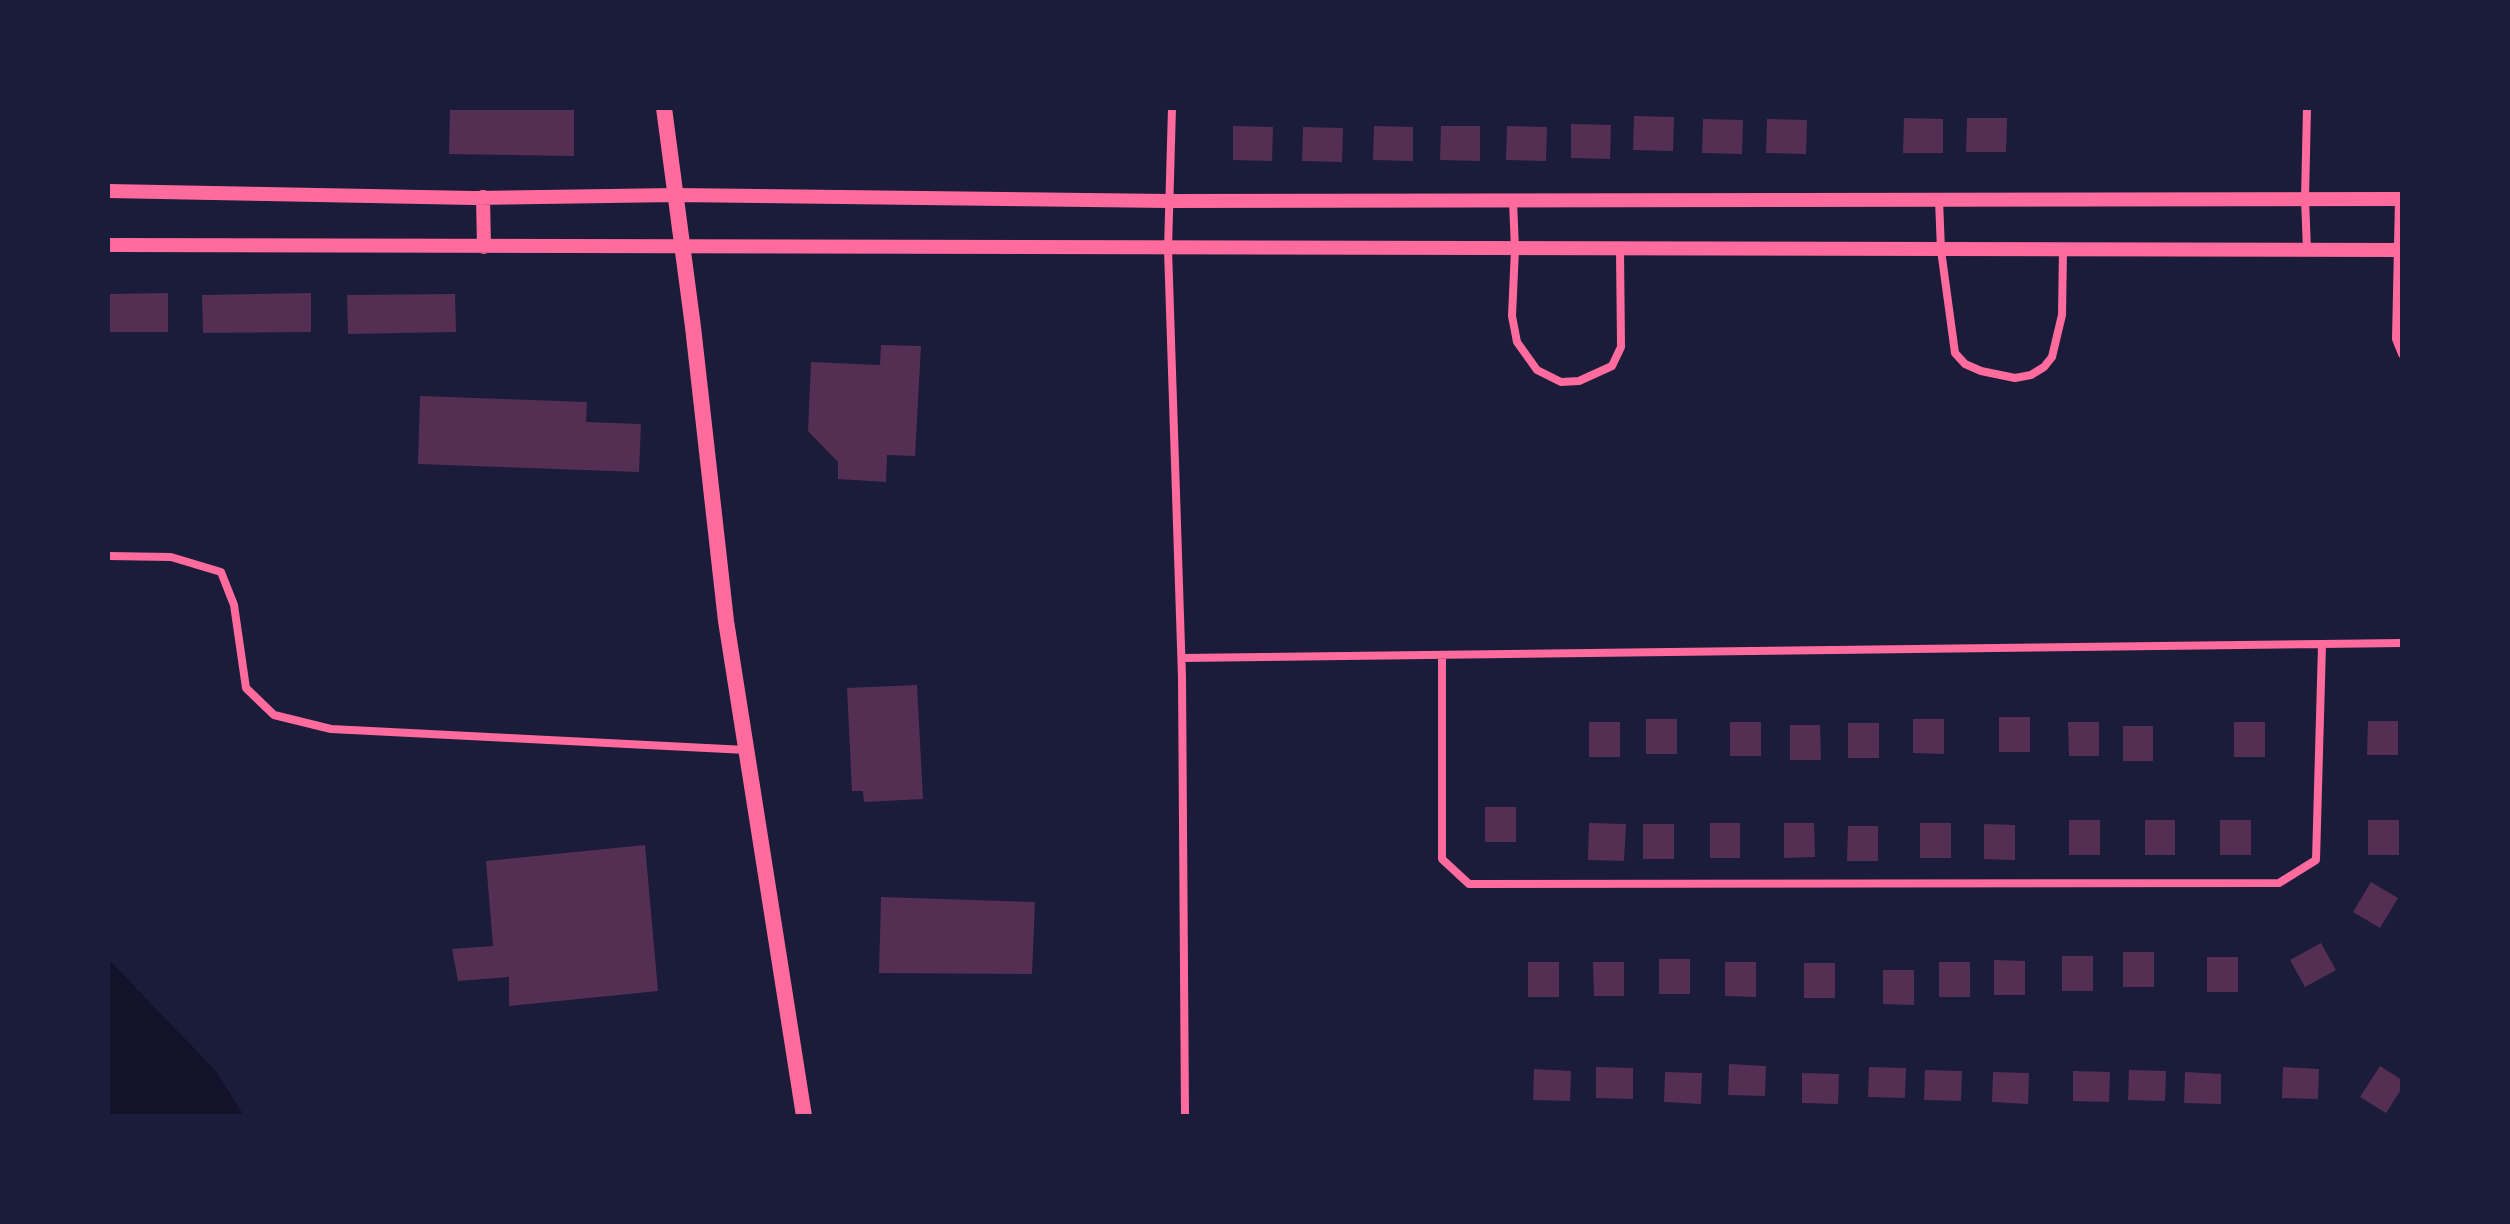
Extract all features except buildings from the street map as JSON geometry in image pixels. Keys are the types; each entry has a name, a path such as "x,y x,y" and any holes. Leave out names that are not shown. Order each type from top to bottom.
{"main road":[{"path":"664,108 726,621 804,1116"}],"street":[{"path":"1172,108 1168,249 1182,658 1185,1116"},
{"path":"2307,108 2307,250"},
{"path":"108,191 483,197 676,195 1169,201 2401,199 2396,339 2402,354"},
{"path":"483,197 484,247"},
{"path":"1939,200 1941,250 1955,353 1965,364 1981,371 2015,378 2031,375 2052,357 2062,315 2063,250"},
{"path":"1513,201 1515,249 1512,316 1517,342 1537,370 1561,382 1579,381 1612,366 1621,347 1620,249"},
{"path":"108,245 2400,250"},
{"path":"108,556 171,557 221,572 234,605 246,688 274,715 331,729 747,750"},
{"path":"1182,658 2402,643"},
{"path":"1442,655 1442,859 1469,884 2279,883 2316,860 2322,645"}],"shaded area":[{"path":"108,959 216,1071 244,1116 108,1116"}]}
